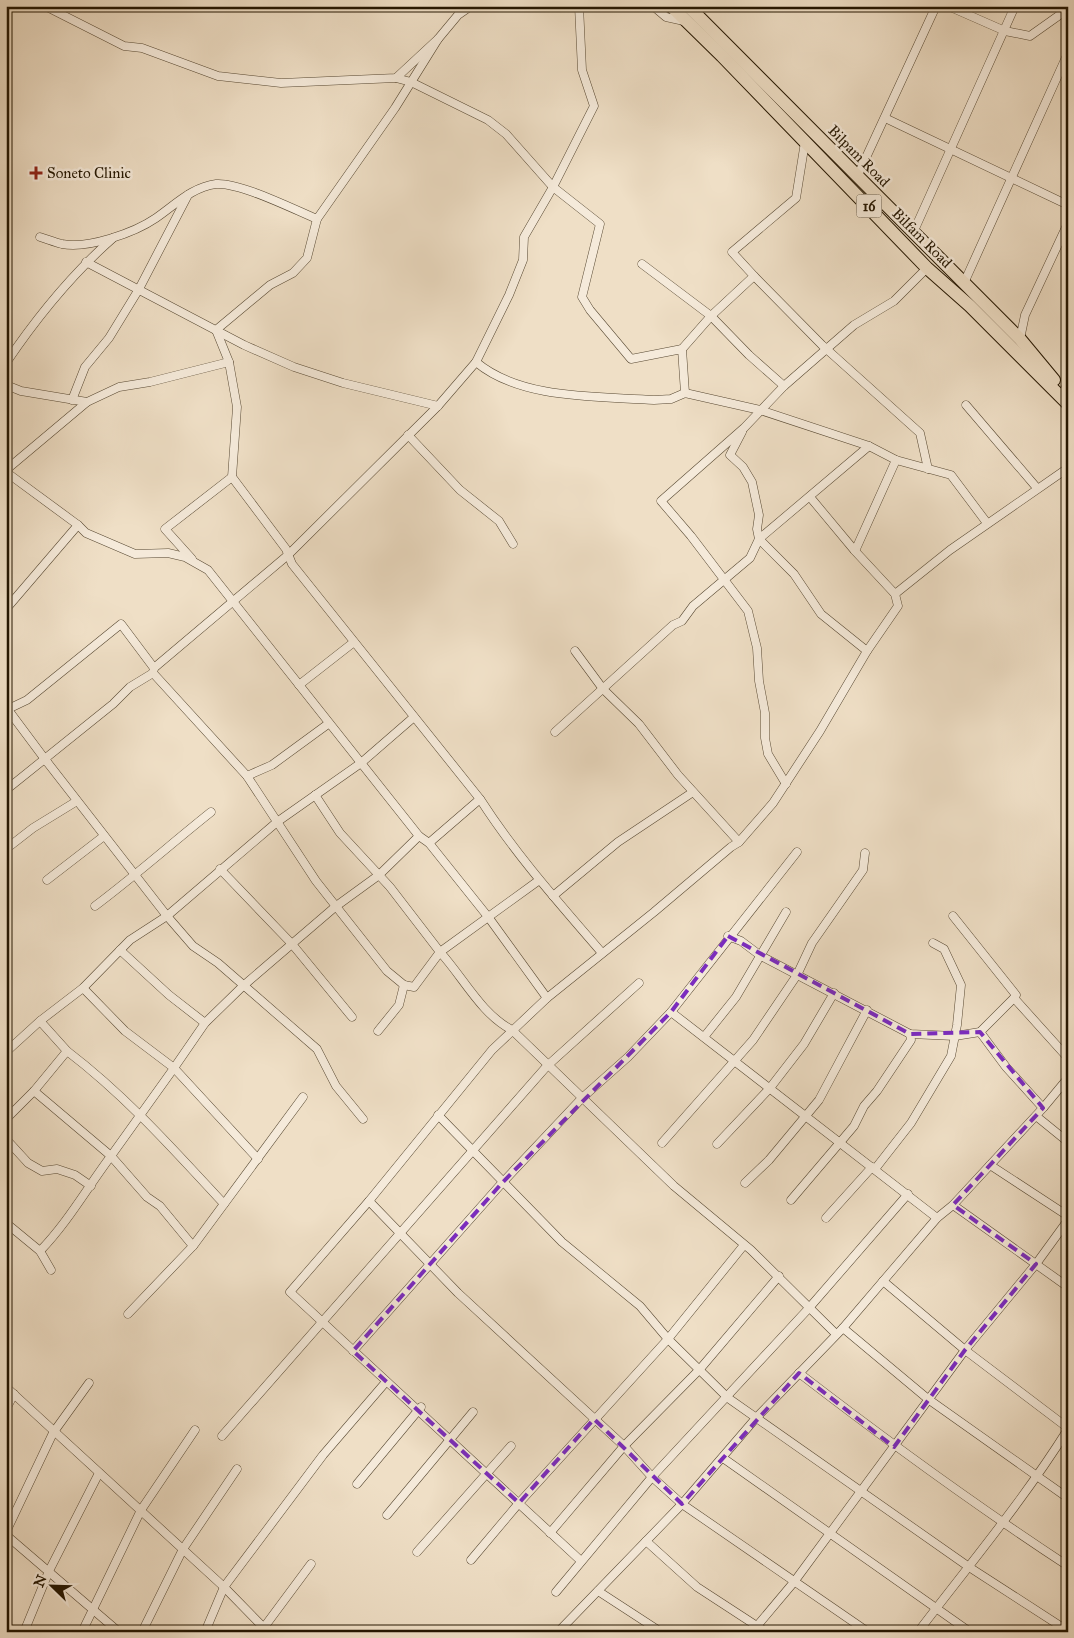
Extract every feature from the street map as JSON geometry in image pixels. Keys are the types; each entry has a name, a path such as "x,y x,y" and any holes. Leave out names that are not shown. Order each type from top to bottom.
{"main road":[{"name":"Bilfam Road","path":"671,6 690,12 805,142 927,268 1066,394"},
{"name":"Bilpam Road","path":"690,12 1020,339 1066,394"}],"street":[{"path":"45,6 124,46 142,48 218,76 281,83 396,78 411,82 488,120 506,134 553,187 600,224 582,297 590,310 631,358 682,349 711,316 754,276"},
{"path":"453,6 458,15"},
{"path":"396,78 438,39 458,15 471,6"},
{"path":"6,790 113,704 130,687 153,670 288,555 438,406 476,362 509,294 522,260 524,237 553,187 594,106 582,70 579,6"},
{"path":"653,6 666,16 690,12"},
{"path":"857,177 936,6"},
{"path":"948,6 1005,31 1030,36 1068,10"},
{"path":"913,233 1015,6"},
{"path":"216,330 270,285 293,273 307,258 317,218 411,82 438,39"},
{"path":"964,283 1068,53"},
{"path":"885,118 1068,205"},
{"path":"805,142 796,198 732,252 822,345 828,348 920,433 928,469"},
{"path":"40,237 62,244 85,244 127,233 155,219 189,193 215,184 234,186 317,218"},
{"path":"72,400 85,367 109,338 139,290 189,193"},
{"path":"1020,339 1025,316 1068,223"},
{"path":"6,363 36,318 86,262 116,235"},
{"path":"86,262 216,330 294,367 343,383 438,406"},
{"path":"642,264 711,316 749,355 784,386"},
{"path":"786,784 768,754 764,738 764,713 757,648 748,611 661,501 744,428 784,386 854,325 894,301 927,268"},
{"path":"216,330 229,362 236,407 232,477 288,555 292,564 480,799 507,840 538,880 602,952"},
{"path":"682,349 685,394"},
{"path":"229,362 150,382 119,387 87,402 6,471 86,533 135,554 168,553 185,557 208,570 419,836 429,843 489,918 547,998"},
{"path":"476,362 490,374 505,380 554,393 654,400 671,399 685,394 760,410 869,446 896,460 951,475 987,523"},
{"path":"6,385 21,391 87,402"},
{"path":"966,405 1037,488"},
{"path":"744,428 730,455 743,467 752,482 758,515 757,529 759,539 794,574 821,614 867,651"},
{"path":"408,435 460,490 500,521 513,544"},
{"path":"555,732 673,624 682,621 693,606 750,558 759,539 810,498 869,446"},
{"path":"855,552 896,460"},
{"path":"895,594 987,523 1068,468"},
{"path":"196,564 165,529 232,477"},
{"path":"581,1561 290,1292 369,1201 492,1050 547,998 731,846 739,842 786,784 867,651 898,606 895,594 855,552 810,498"},
{"path":"6,609 78,525"},
{"path":"167,916 7,709 27,700 121,624 153,670 247,776 335,907 387,971 404,985 414,988 440,952 489,918 538,880"},
{"path":"299,684 354,642"},
{"path":"575,651 603,689 639,724 694,792 739,842"},
{"path":"6,1052 40,1021 83,988 130,940 167,916 277,822 361,763 414,717"},
{"path":"247,776 272,765 328,724"},
{"path":"44,758 167,916 193,946 218,963 316,1049 336,1086 363,1119"},
{"path":"553,896 618,842 694,792"},
{"path":"314,795 340,832 424,929 485,1009 500,1024 512,1030 547,1066 674,1186 779,1276 836,1334"},
{"path":"429,843 480,799"},
{"path":"6,849 33,828 77,801"},
{"path":"95,906 136,876 165,849 211,812"},
{"path":"47,880 104,836"},
{"path":"40,1251 57,1234 204,1023 243,986 335,907 380,876 419,836"},
{"path":"353,1351 502,1183 582,1098 628,1057 671,1012 728,936 797,852"},
{"path":"662,1143 753,1040 797,975 812,943 863,870 865,853"},
{"path":"220,869 292,944 352,1018"},
{"path":"704,1037 736,997 762,956 786,912"},
{"path":"728,936 741,940 762,956 910,1034 955,1036 980,1032 1016,995 953,916"},
{"path":"826,1218 874,1168 911,1123 951,1056 961,985 944,950 933,943"},
{"path":"120,950 169,995 204,1023"},
{"path":"222,1436 547,1066 639,983"},
{"path":"378,1032 399,1004 404,985"},
{"path":"83,988 126,1031 174,1068 258,1159"},
{"path":"717,1144 770,1088 804,1044 834,993"},
{"path":"1014,998 1068,1058"},
{"path":"745,1183 769,1160 819,1100 867,1010"},
{"path":"671,1012 937,1218"},
{"path":"40,1021 67,1051 101,1077 141,1116 224,1204"},
{"path":"980,1032 1039,1110 1068,1142"},
{"path":"791,1200 840,1142 911,1040 910,1034"},
{"path":"6,1119 34,1091 67,1051"},
{"path":"558,1632 682,1504 756,1418 843,1328 937,1218 953,1205 1068,1077"},
{"path":"34,1091 110,1156 147,1198 160,1206 193,1246"},
{"path":"128,1314 193,1246 303,1097"},
{"path":"438,1115 502,1183 537,1214 562,1242 640,1306 668,1339 728,1398 969,1567 1068,1631"},
{"path":"6,1139 28,1163 42,1170 56,1169 75,1175 91,1186"},
{"path":"990,1165 1068,1216"},
{"path":"556,1592 652,1477 728,1398 908,1194"},
{"path":"369,1201 458,1293 490,1321 521,1354 594,1418 624,1446 652,1477 682,1504 868,1632"},
{"path":"953,1205 1068,1287"},
{"path":"754,1629 794,1582 965,1350 1036,1264 1068,1220"},
{"path":"6,1223 40,1251 51,1270"},
{"path":"471,1560 594,1418 668,1339 744,1245"},
{"path":"550,1533 624,1446 700,1369 779,1276"},
{"path":"883,1281 965,1350 1068,1428 1037,1477 1003,1524 918,1632"},
{"path":"843,1328 928,1399 1068,1498"},
{"path":"799,1373 894,1447 1003,1524 1068,1566"},
{"path":"205,1632 224,1587 324,1455 385,1383"},
{"path":"89,1384 53,1433 6,1533 119,1632"},
{"path":"6,1387 53,1433 141,1510 224,1587 264,1630 311,1564"},
{"path":"6,1409 14,1394"},
{"path":"357,1484 421,1407"},
{"path":"387,1516 473,1412"},
{"path":"82,1632 91,1608 141,1510 195,1430"},
{"path":"417,1552 511,1446"},
{"path":"723,1458 828,1534 970,1632"},
{"path":"142,1632 183,1549 237,1469"},
{"path":"24,1632 49,1571 99,1473"},
{"path":"646,1541 697,1587 754,1629 766,1632"},
{"path":"598,1592 661,1632"}],"highlighted area":[{"path":"728,936 910,1034 980,1032 1043,1108 953,1205 1036,1264 965,1350 894,1447 799,1373 682,1504 594,1419 519,1503 353,1351 502,1183 671,1012"}],"place":[{"name":"Soneto Clinic","path":"36,173"}]}
